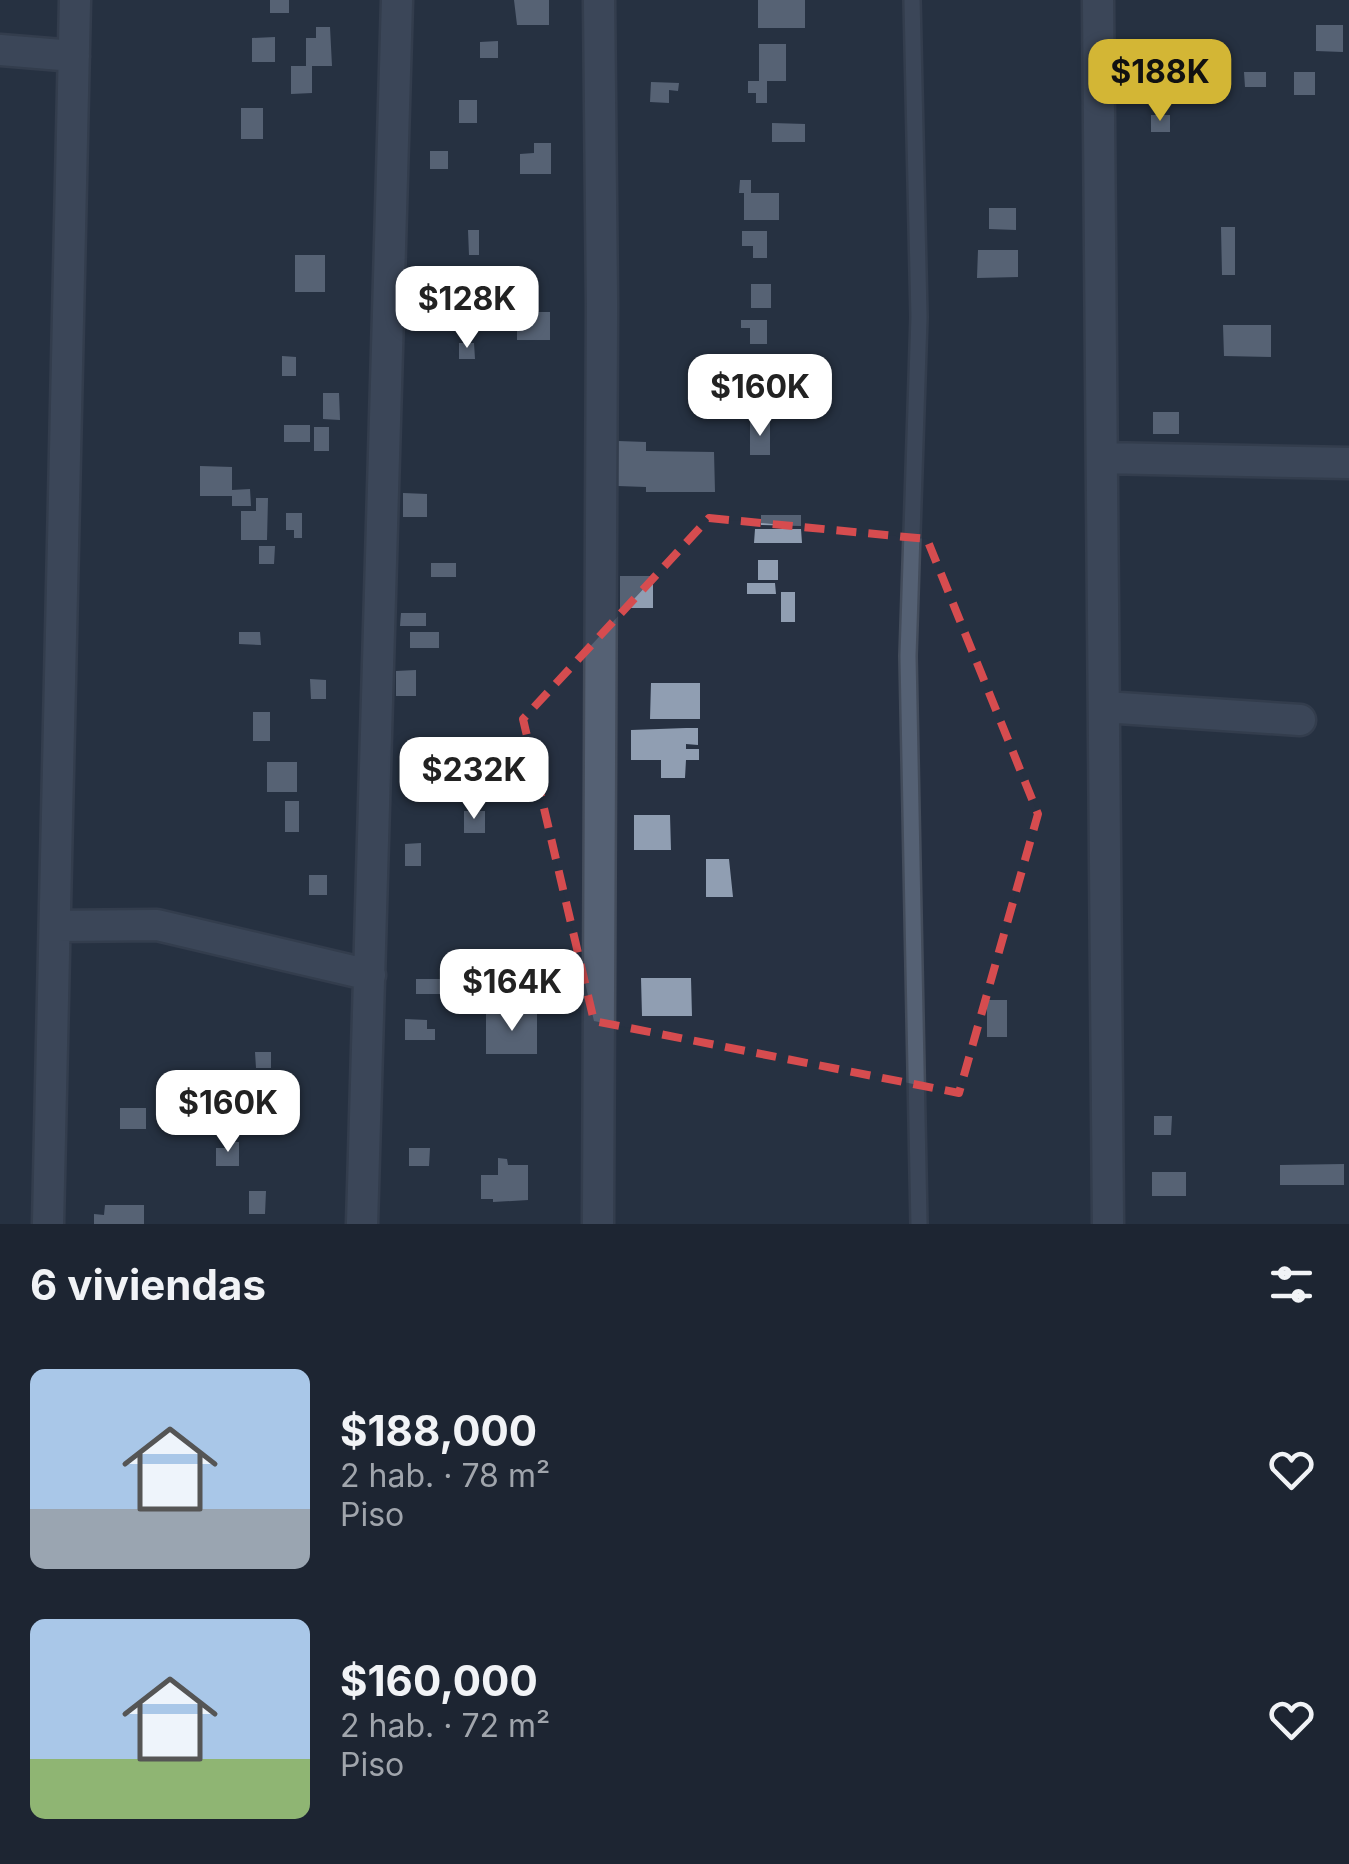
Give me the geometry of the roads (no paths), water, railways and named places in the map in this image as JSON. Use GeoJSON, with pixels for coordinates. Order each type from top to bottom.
{"type":"FeatureCollection","features":[{"type":"Feature","properties":{"kind":"street"},"geometry":{"type":"LineString","coordinates":[[48,1224],[76,0]]}},
{"type":"Feature","properties":{"kind":"street"},"geometry":{"type":"LineString","coordinates":[[362,1224],[396,0]]}},
{"type":"Feature","properties":{"kind":"street"},"geometry":{"type":"LineString","coordinates":[[598,1224],[602,345],[599,0]]}},
{"type":"Feature","properties":{"kind":"street"},"geometry":{"type":"LineString","coordinates":[[1098,0],[1108,1224]]}},
{"type":"Feature","properties":{"kind":"street"},"geometry":{"type":"LineString","coordinates":[[0,50],[74,56]]}},
{"type":"Feature","properties":{"kind":"street"},"geometry":{"type":"LineString","coordinates":[[1102,458],[1349,463]]}},
{"type":"Feature","properties":{"kind":"street"},"geometry":{"type":"LineString","coordinates":[[1104,707],[1300,720]]}},
{"type":"Feature","properties":{"kind":"street"},"geometry":{"type":"LineString","coordinates":[[55,926],[157,926],[370,975]]}},
{"type":"Feature","properties":{"kind":"lane"},"geometry":{"type":"LineString","coordinates":[[912,0],[920,317],[908,656],[919,1224]]}}]}
